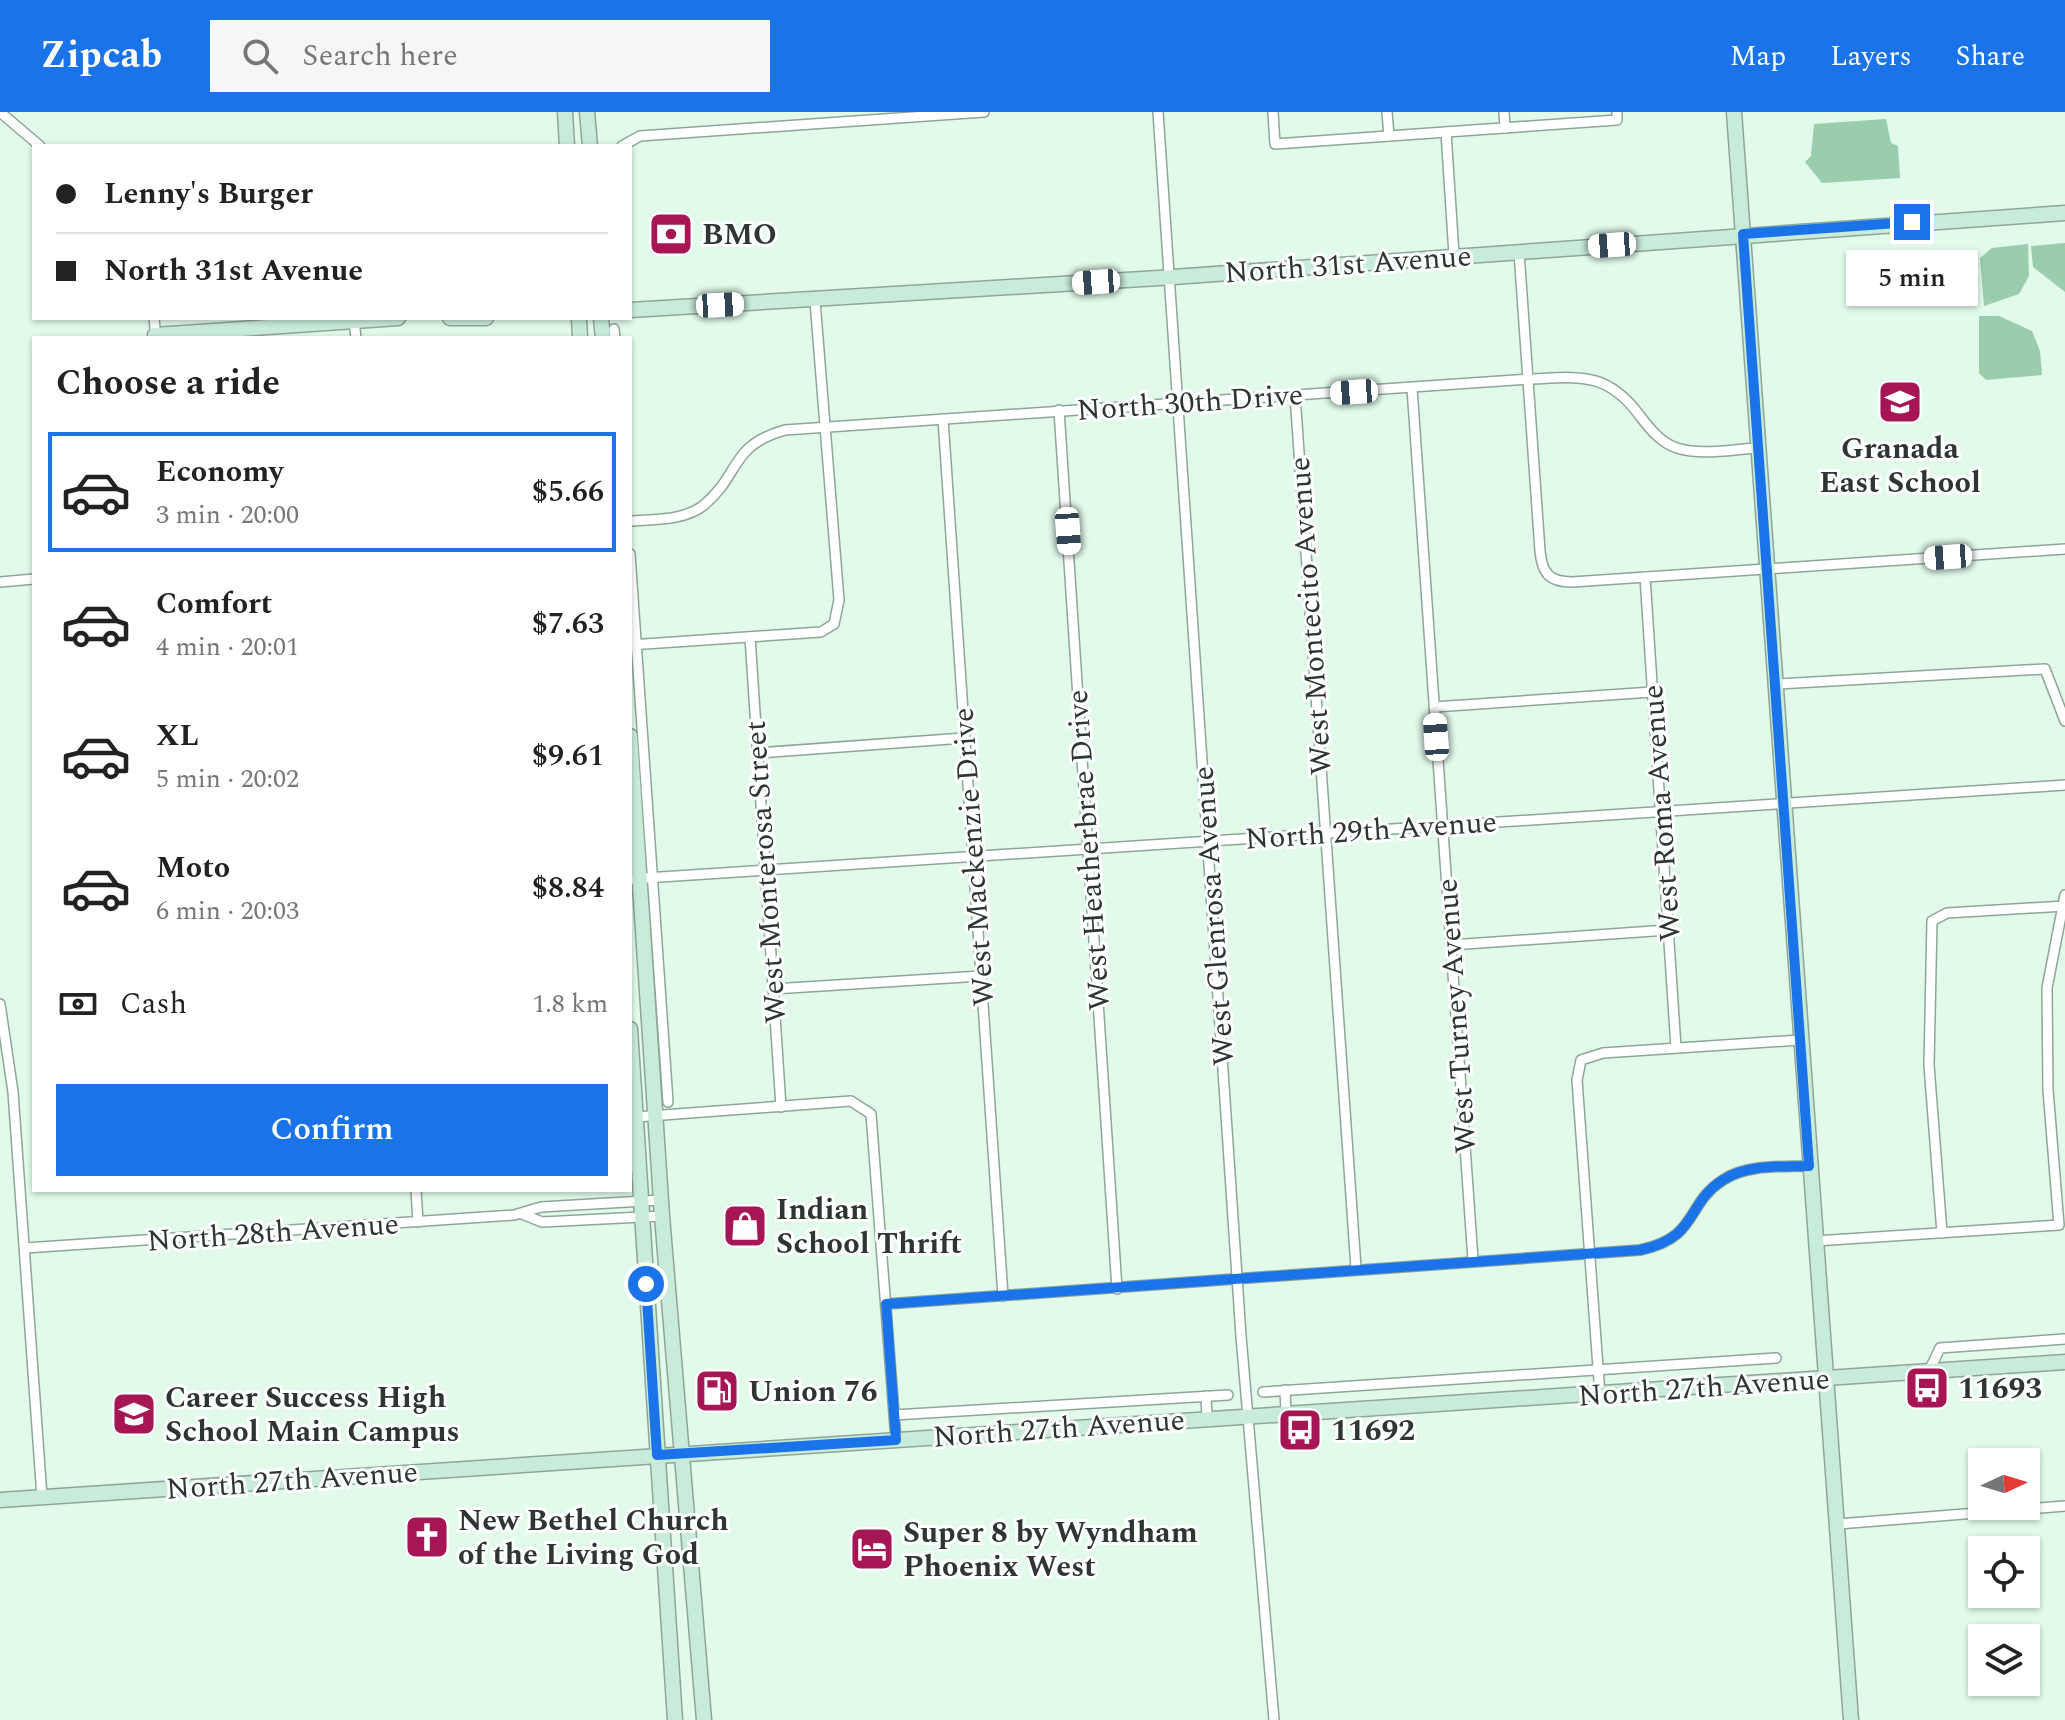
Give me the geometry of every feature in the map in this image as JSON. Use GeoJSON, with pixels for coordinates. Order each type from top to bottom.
{"type":"FeatureCollection","features":[{"type":"Feature","properties":{"kind":"main road"},"geometry":{"type":"LineString","coordinates":[[565,112],[567,144]]}},
{"type":"Feature","properties":{"kind":"main road"},"geometry":{"type":"LineString","coordinates":[[587,112],[590,144]]}},
{"type":"Feature","properties":{"kind":"main road"},"geometry":{"type":"LineString","coordinates":[[1734,112],[1851,1720]]}},
{"type":"Feature","properties":{"kind":"main road","name":"North 31st Avenue"},"geometry":{"type":"LineString","coordinates":[[632,310],[815,301],[2065,213]]}},
{"type":"Feature","properties":{"kind":"main road"},"geometry":{"type":"LineString","coordinates":[[168,336],[369,320]]}},
{"type":"Feature","properties":{"kind":"main road"},"geometry":{"type":"LineString","coordinates":[[632,762],[662,1216],[704,1720]]}},
{"type":"Feature","properties":{"kind":"main road"},"geometry":{"type":"LineString","coordinates":[[632,1058],[675,1720]]}},
{"type":"Feature","properties":{"kind":"main road","name":"North 27th Avenue"},"geometry":{"type":"LineString","coordinates":[[0,1500],[2065,1362]]}},
{"type":"Feature","properties":{"kind":"street"},"geometry":{"type":"LineString","coordinates":[[0,112],[38,144]]}},
{"type":"Feature","properties":{"kind":"street"},"geometry":{"type":"LineString","coordinates":[[626,144],[640,136],[984,112]]}},
{"type":"Feature","properties":{"kind":"street","name":"West Glenrosa Avenue"},"geometry":{"type":"LineString","coordinates":[[1158,112],[1238,1279],[1274,1720]]}},
{"type":"Feature","properties":{"kind":"street"},"geometry":{"type":"LineString","coordinates":[[1273,112],[1275,144],[1505,128],[1617,116]]}},
{"type":"Feature","properties":{"kind":"street"},"geometry":{"type":"LineString","coordinates":[[1387,112],[1389,136]]}},
{"type":"Feature","properties":{"kind":"street"},"geometry":{"type":"LineString","coordinates":[[1504,112],[1505,128]]}},
{"type":"Feature","properties":{"kind":"street"},"geometry":{"type":"LineString","coordinates":[[1446,132],[1454,255]]}},
{"type":"Feature","properties":{"kind":"street"},"geometry":{"type":"LineString","coordinates":[[1519,252],[1540,551],[1545,574],[1564,582],[2065,549]]}},
{"type":"Feature","properties":{"kind":"street"},"geometry":{"type":"LineString","coordinates":[[633,644],[821,632],[834,624],[839,610],[815,301]]}},
{"type":"Feature","properties":{"kind":"street"},"geometry":{"type":"LineString","coordinates":[[354,321],[356,336]]}},
{"type":"Feature","properties":{"kind":"street","name":"North 30th Drive"},"geometry":{"type":"LineString","coordinates":[[632,521],[670,518],[703,506],[745,450],[760,437],[785,430],[1529,379],[1573,377],[1606,383],[1625,397],[1659,438],[1678,449],[1758,448]]}},
{"type":"Feature","properties":{"kind":"street","name":"West Turney Avenue"},"geometry":{"type":"LineString","coordinates":[[1412,388],[1473,1260]]}},
{"type":"Feature","properties":{"kind":"street","name":"West Montecito Avenue"},"geometry":{"type":"LineString","coordinates":[[1295,395],[1356,1268]]}},
{"type":"Feature","properties":{"kind":"street","name":"West Heatherbrae Drive"},"geometry":{"type":"LineString","coordinates":[[1059,410],[1117,1289]]}},
{"type":"Feature","properties":{"kind":"street","name":"West Mackenzie Drive"},"geometry":{"type":"LineString","coordinates":[[943,419],[1003,1296]]}},
{"type":"Feature","properties":{"kind":"street","name":"West Roma Avenue"},"geometry":{"type":"LineString","coordinates":[[1645,577],[1676,1048]]}},
{"type":"Feature","properties":{"kind":"street"},"geometry":{"type":"LineString","coordinates":[[0,582],[32,579]]}},
{"type":"Feature","properties":{"kind":"street"},"geometry":{"type":"LineString","coordinates":[[632,614],[641,878],[668,1102]]}},
{"type":"Feature","properties":{"kind":"street","name":"West Monterosa Street"},"geometry":{"type":"LineString","coordinates":[[750,637],[781,1107]]}},
{"type":"Feature","properties":{"kind":"street"},"geometry":{"type":"LineString","coordinates":[[1776,684],[2045,669],[2065,721]]}},
{"type":"Feature","properties":{"kind":"street"},"geometry":{"type":"LineString","coordinates":[[1434,707],[1652,692]]}},
{"type":"Feature","properties":{"kind":"street"},"geometry":{"type":"LineString","coordinates":[[757,753],[964,738]]}},
{"type":"Feature","properties":{"kind":"street","name":"North 29th Avenue"},"geometry":{"type":"LineString","coordinates":[[641,878],[2065,785]]}},
{"type":"Feature","properties":{"kind":"street"},"geometry":{"type":"LineString","coordinates":[[1815,1241],[2059,1225],[2048,1090],[2047,988],[2065,895]]}},
{"type":"Feature","properties":{"kind":"street"},"geometry":{"type":"LineString","coordinates":[[1942,1233],[1929,1065],[1932,921],[1947,913],[2064,906]]}},
{"type":"Feature","properties":{"kind":"street"},"geometry":{"type":"LineString","coordinates":[[1451,945],[1668,930]]}},
{"type":"Feature","properties":{"kind":"street"},"geometry":{"type":"LineString","coordinates":[[773,989],[981,976]]}},
{"type":"Feature","properties":{"kind":"street"},"geometry":{"type":"LineString","coordinates":[[0,1004],[13,1086],[42,1497]]}},
{"type":"Feature","properties":{"kind":"street"},"geometry":{"type":"LineString","coordinates":[[1600,1395],[1577,1080],[1581,1060],[1595,1054],[1800,1040]]}},
{"type":"Feature","properties":{"kind":"street"},"geometry":{"type":"LineString","coordinates":[[636,1117],[851,1101],[864,1107],[873,1121],[896,1440]]}},
{"type":"Feature","properties":{"kind":"street"},"geometry":{"type":"LineString","coordinates":[[886,1304],[1640,1250],[1665,1243],[1687,1227],[1715,1186],[1736,1174],[1809,1166]]}},
{"type":"Feature","properties":{"kind":"street"},"geometry":{"type":"LineString","coordinates":[[416,1192],[418,1222]]}},
{"type":"Feature","properties":{"kind":"street","name":"North 28th Avenue"},"geometry":{"type":"LineString","coordinates":[[25,1248],[418,1222],[522,1214],[541,1207],[661,1200]]}},
{"type":"Feature","properties":{"kind":"street","name":"North 28th Avenue"},"geometry":{"type":"LineString","coordinates":[[522,1214],[542,1222],[662,1216]]}},
{"type":"Feature","properties":{"kind":"street"},"geometry":{"type":"LineString","coordinates":[[1929,1371],[1940,1348],[2065,1339]]}},
{"type":"Feature","properties":{"kind":"street","name":"North 27th Avenue"},"geometry":{"type":"LineString","coordinates":[[1263,1392],[1776,1358]]}},
{"type":"Feature","properties":{"kind":"street"},"geometry":{"type":"LineString","coordinates":[[1285,1390],[1286,1412]]}},
{"type":"Feature","properties":{"kind":"street","name":"North 27th Avenue"},"geometry":{"type":"LineString","coordinates":[[894,1415],[1228,1395]]}},
{"type":"Feature","properties":{"kind":"street","name":"North 27th Avenue"},"geometry":{"type":"LineString","coordinates":[[1206,1396],[1207,1418]]}},
{"type":"Feature","properties":{"kind":"street"},"geometry":{"type":"LineString","coordinates":[[1838,1524],[2065,1506]]}},
{"type":"Feature","properties":{"kind":"green space"},"geometry":{"type":"Polygon","coordinates":[[[1886,119],[1891,143],[1898,146],[1900,178],[1822,183],[1805,162],[1811,156],[1814,124],[1886,119]]]}},
{"type":"Feature","properties":{"kind":"green space"},"geometry":{"type":"Polygon","coordinates":[[[2065,243],[2065,292],[2033,267],[2031,246],[2065,243]]]}},
{"type":"Feature","properties":{"kind":"green space"},"geometry":{"type":"Polygon","coordinates":[[[2028,244],[2029,276],[2019,294],[1984,306],[1980,258],[1992,248],[2028,244]]]}},
{"type":"Feature","properties":{"kind":"green space"},"geometry":{"type":"Polygon","coordinates":[[[1979,316],[1999,316],[2032,331],[2040,351],[2042,375],[1986,380],[1979,373],[1979,316]]]}},
{"type":"Feature","properties":{"kind":"place","name":"BMO"},"geometry":{"type":"Point","coordinates":[671,234]}},
{"type":"Feature","properties":{"kind":"place","name":"Granada East School"},"geometry":{"type":"Point","coordinates":[1900,402]}},
{"type":"Feature","properties":{"kind":"place","name":"Indian School Thrift"},"geometry":{"type":"Point","coordinates":[745,1226]}},
{"type":"Feature","properties":{"kind":"place","name":"11693"},"geometry":{"type":"Point","coordinates":[1927,1388]}},
{"type":"Feature","properties":{"kind":"place","name":"Union 76"},"geometry":{"type":"Point","coordinates":[717,1391]}},
{"type":"Feature","properties":{"kind":"place","name":"Career Success High School Main Campus"},"geometry":{"type":"Point","coordinates":[134,1414]}},
{"type":"Feature","properties":{"kind":"place","name":"11692"},"geometry":{"type":"Point","coordinates":[1300,1430]}},
{"type":"Feature","properties":{"kind":"place","name":"New Bethel Church of the Living God"},"geometry":{"type":"Point","coordinates":[427,1537]}},
{"type":"Feature","properties":{"kind":"place","name":"Super 8 by Wyndham Phoenix West"},"geometry":{"type":"Point","coordinates":[872,1549]}},
{"type":"Feature","properties":{"kind":"route"},"geometry":{"type":"LineString","coordinates":[[646,1284],[657,1455],[896,1440],[886,1304],[1640,1250],[1677,1236],[1687,1227],[1704,1199],[1724,1179],[1749,1170],[1809,1166],[1743,234],[1912,222]]}}]}
